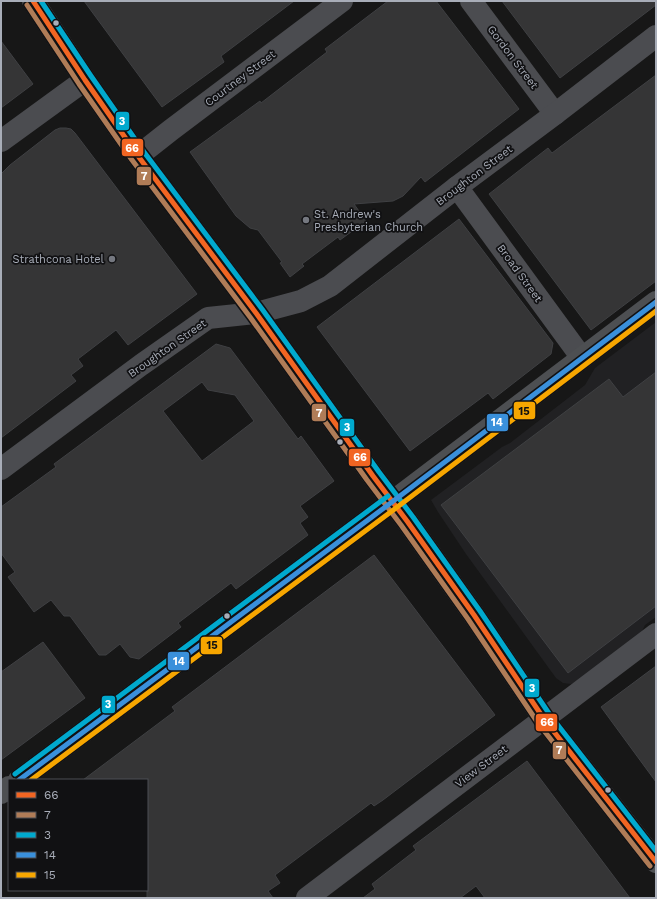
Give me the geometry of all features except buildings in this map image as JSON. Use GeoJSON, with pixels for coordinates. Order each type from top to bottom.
{"type":"FeatureCollection","features":[{"type":"Feature","properties":{"kind":"main road"},"geometry":{"type":"LineString","coordinates":[[32,1],[138,156],[256,313],[407,521],[474,615],[544,718],[656,862]]}},
{"type":"Feature","properties":{"kind":"main road"},"geometry":{"type":"LineString","coordinates":[[20,779],[392,502],[656,302]]}},
{"type":"Feature","properties":{"kind":"street","name":"Courtney Street"},"geometry":{"type":"LineString","coordinates":[[138,156],[342,1]]}},
{"type":"Feature","properties":{"kind":"street","name":"Gordon Street"},"geometry":{"type":"LineString","coordinates":[[471,1],[555,114]]}},
{"type":"Feature","properties":{"kind":"street","name":"Broughton Street"},"geometry":{"type":"LineString","coordinates":[[1,469],[141,365],[208,318],[256,313],[301,302],[330,286],[457,187],[656,36]]}},
{"type":"Feature","properties":{"kind":"street"},"geometry":{"type":"LineString","coordinates":[[1,141],[85,80]]}},
{"type":"Feature","properties":{"kind":"street","name":"Broad Street"},"geometry":{"type":"LineString","coordinates":[[457,187],[582,358]]}},
{"type":"Feature","properties":{"kind":"street","name":"View Street"},"geometry":{"type":"LineString","coordinates":[[307,898],[656,634]]}},
{"type":"Feature","properties":{"kind":"shaded area"},"geometry":{"type":"Polygon","coordinates":[[[656,322],[656,617],[645,625],[640,635],[579,681],[571,684],[563,683],[556,678],[466,554],[431,500],[502,447],[510,443],[585,385],[595,368],[656,322]]]}},
{"type":"Feature","properties":{"kind":"transit line","name":"66"},"geometry":{"type":"LineString","coordinates":[[33,1],[85,80],[138,156],[256,313],[407,521],[474,615],[544,719],[656,862]]}},
{"type":"Feature","properties":{"kind":"transit line","name":"3"},"geometry":{"type":"LineString","coordinates":[[41,1],[144,152],[262,309],[413,517],[480,611],[550,715],[656,851]]}},
{"type":"Feature","properties":{"kind":"transit line","name":"7"},"geometry":{"type":"LineString","coordinates":[[27,5],[79,84],[132,160],[250,317],[401,525],[468,619],[538,723],[650,866]]}},
{"type":"Feature","properties":{"kind":"transit line","name":"14"},"geometry":{"type":"LineString","coordinates":[[20,779],[392,502],[656,302]]}},
{"type":"Feature","properties":{"kind":"transit line","name":"15"},"geometry":{"type":"LineString","coordinates":[[32,779],[396,508],[656,311]]}},
{"type":"Feature","properties":{"kind":"transit line","name":"3"},"geometry":{"type":"LineString","coordinates":[[15,774],[388,496]]}},
{"type":"Feature","properties":{"kind":"place","name":"St. Andrew's Presbyterian Church"},"geometry":{"type":"Point","coordinates":[306,220]}},
{"type":"Feature","properties":{"kind":"place","name":"Strathcona Hotel"},"geometry":{"type":"Point","coordinates":[112,259]}}]}
